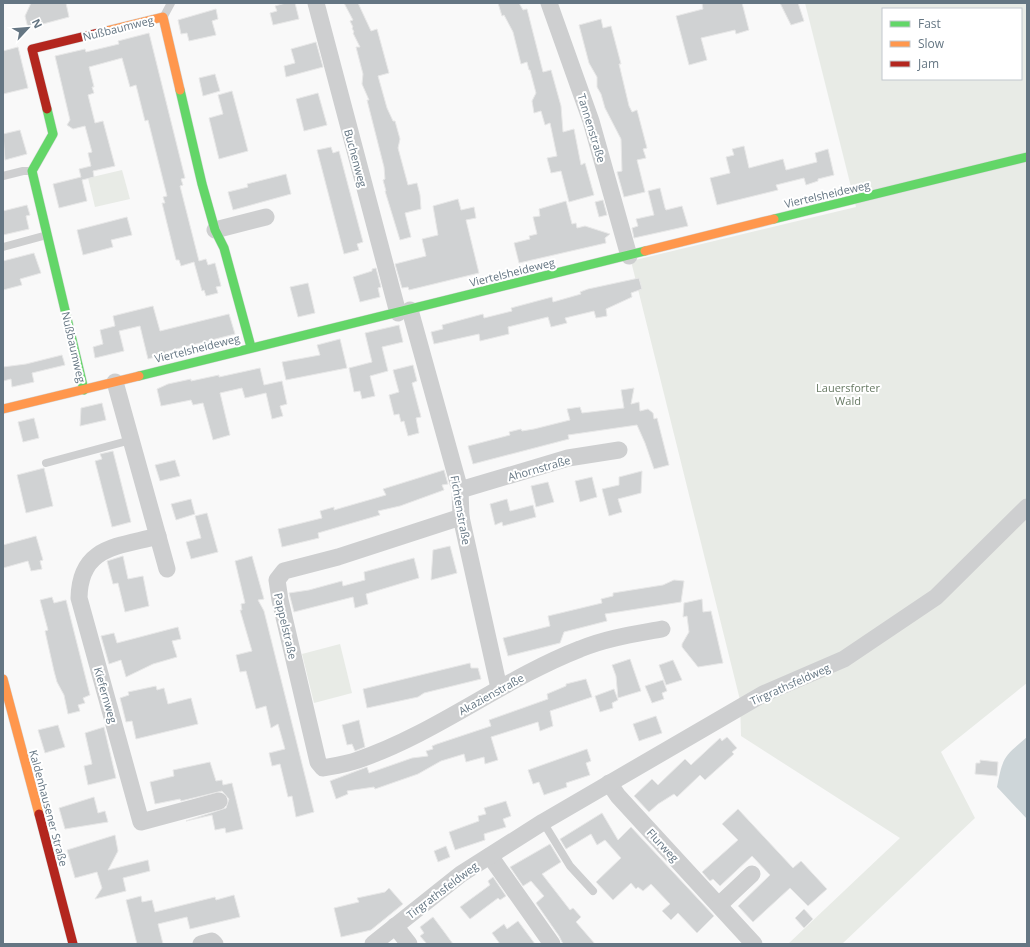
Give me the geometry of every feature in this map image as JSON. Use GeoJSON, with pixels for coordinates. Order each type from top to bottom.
{"type":"FeatureCollection","features":[{"type":"Feature","properties":{"kind":"street","name":"Buchenweg"},"geometry":{"type":"LineString","coordinates":[[316,3],[404,312]]}},
{"type":"Feature","properties":{"kind":"street","name":"Tannenstraße"},"geometry":{"type":"LineString","coordinates":[[549,3],[591,121],[629,256]]}},
{"type":"Feature","properties":{"kind":"street","name":"Nußbaumweg"},"geometry":{"type":"LineString","coordinates":[[84,390],[32,171],[53,134],[32,49],[163,16],[185,114],[215,230],[224,248],[251,347]]}},
{"type":"Feature","properties":{"kind":"street","name":"Viertelsheideweg"},"geometry":{"type":"LineString","coordinates":[[3,409],[84,390],[251,347],[404,312],[1027,157]]}},
{"type":"Feature","properties":{"kind":"street"},"geometry":{"type":"LineString","coordinates":[[215,230],[266,217]]}},
{"type":"Feature","properties":{"kind":"street","name":"Fichtenstraße"},"geometry":{"type":"LineString","coordinates":[[404,312],[460,490],[461,517],[499,688]]}},
{"type":"Feature","properties":{"kind":"street"},"geometry":{"type":"LineString","coordinates":[[115,382],[167,569]]}},
{"type":"Feature","properties":{"kind":"street","name":"Ahornstraße"},"geometry":{"type":"LineString","coordinates":[[460,490],[568,458],[619,450]]}},
{"type":"Feature","properties":{"kind":"street","name":"Tirgrathsfeldweg"},"geometry":{"type":"LineString","coordinates":[[373,944],[461,874],[543,822],[763,694],[844,659],[936,597],[1027,507]]}},
{"type":"Feature","properties":{"kind":"street","name":"Pappelstraße"},"geometry":{"type":"LineString","coordinates":[[323,768],[318,762],[316,755],[280,600],[277,580],[284,572],[338,557],[461,517]]}},
{"type":"Feature","properties":{"kind":"street","name":"Kiefernweg"},"geometry":{"type":"LineString","coordinates":[[158,536],[101,552],[86,567],[79,581],[79,598],[141,822],[220,801]]}},
{"type":"Feature","properties":{"kind":"street","name":"Akazienstraße"},"geometry":{"type":"LineString","coordinates":[[323,768],[358,760],[414,736],[464,710],[499,688],[580,648],[626,635],[662,629]]}},
{"type":"Feature","properties":{"kind":"street","name":"Kaldenhausener Straße"},"geometry":{"type":"LineString","coordinates":[[3,679],[73,944]]}},
{"type":"Feature","properties":{"kind":"street","name":"Flurweg"},"geometry":{"type":"LineString","coordinates":[[609,783],[618,796],[754,944]]}},
{"type":"Feature","properties":{"kind":"street","name":"Tirgrathsfeldweg"},"geometry":{"type":"LineString","coordinates":[[490,856],[552,944]]}},
{"type":"Feature","properties":{"kind":"street"},"geometry":{"type":"LineString","coordinates":[[719,905],[752,874]]}},
{"type":"Feature","properties":{"kind":"street","name":"Tirgrathsfeldweg"},"geometry":{"type":"LineString","coordinates":[[395,926],[409,944]]}},
{"type":"Feature","properties":{"kind":"street"},"geometry":{"type":"LineString","coordinates":[[201,944],[212,941],[214,944]]}},
{"type":"Feature","properties":{"kind":"lane"},"geometry":{"type":"LineString","coordinates":[[163,16],[171,3]]}},
{"type":"Feature","properties":{"kind":"lane"},"geometry":{"type":"LineString","coordinates":[[3,176],[24,171],[32,171]]}},
{"type":"Feature","properties":{"kind":"lane"},"geometry":{"type":"LineString","coordinates":[[3,247],[47,235]]}},
{"type":"Feature","properties":{"kind":"lane"},"geometry":{"type":"LineString","coordinates":[[46,463],[131,440]]}},
{"type":"Feature","properties":{"kind":"lane"},"geometry":{"type":"LineString","coordinates":[[543,822],[570,866],[593,891]]}},
{"type":"Feature","properties":{"kind":"green space","name":"Lauersforter Wald"},"geometry":{"type":"Polygon","coordinates":[[[805,3],[1027,3],[1027,683],[941,752],[975,818],[842,944],[788,944],[900,838],[741,736],[740,700],[631,261],[856,207],[805,3]]]}},
{"type":"Feature","properties":{"kind":"green space"},"geometry":{"type":"Polygon","coordinates":[[[122,170],[130,199],[95,207],[88,178],[122,170]]]}},
{"type":"Feature","properties":{"kind":"green space"},"geometry":{"type":"Polygon","coordinates":[[[340,644],[352,693],[314,703],[302,654],[340,644]]]}},
{"type":"Feature","properties":{"kind":"shaded area"},"geometry":{"type":"Polygon","coordinates":[[[1027,737],[1027,819],[997,787],[1003,763],[1009,753],[1027,737]]]}},
{"type":"Feature","properties":{"kind":"building"},"geometry":{"type":"Polygon","coordinates":[[[31,3],[66,3],[69,17],[28,28],[25,16],[31,3]]]}},
{"type":"Feature","properties":{"kind":"building"},"geometry":{"type":"Polygon","coordinates":[[[286,3],[295,3],[299,19],[273,25],[270,13],[277,11],[275,6],[286,3]]]}},
{"type":"Feature","properties":{"kind":"building"},"geometry":{"type":"Polygon","coordinates":[[[344,3],[358,3],[371,31],[377,29],[389,73],[378,76],[387,108],[393,121],[395,121],[400,139],[398,148],[408,185],[417,183],[420,195],[421,209],[405,213],[411,237],[400,240],[385,191],[383,180],[385,179],[384,167],[367,100],[369,100],[362,84],[363,74],[356,47],[360,47],[353,33],[353,27],[350,21],[353,20],[344,3]]]}},
{"type":"Feature","properties":{"kind":"building"},"geometry":{"type":"Polygon","coordinates":[[[498,3],[519,3],[523,10],[527,9],[543,72],[551,70],[561,106],[563,132],[574,129],[581,165],[585,163],[594,195],[569,202],[561,171],[551,173],[547,158],[557,156],[550,123],[545,125],[541,111],[534,113],[532,101],[536,93],[530,70],[527,62],[521,64],[513,32],[504,15],[502,16],[498,3]]]}},
{"type":"Feature","properties":{"kind":"building"},"geometry":{"type":"Polygon","coordinates":[[[702,3],[742,3],[749,30],[736,34],[735,30],[701,38],[707,60],[689,65],[676,16],[703,9],[702,3]]]}},
{"type":"Feature","properties":{"kind":"building"},"geometry":{"type":"Polygon","coordinates":[[[780,3],[798,3],[804,21],[791,25],[780,3]]]}},
{"type":"Feature","properties":{"kind":"building"},"geometry":{"type":"Polygon","coordinates":[[[216,9],[218,19],[212,21],[216,35],[189,41],[187,33],[181,34],[178,20],[216,9]]]}},
{"type":"Feature","properties":{"kind":"building"},"geometry":{"type":"Polygon","coordinates":[[[601,19],[603,28],[611,26],[621,64],[619,64],[629,106],[632,112],[637,110],[647,148],[643,149],[646,158],[637,160],[645,192],[624,197],[617,172],[622,171],[621,139],[605,108],[601,94],[597,87],[597,77],[589,63],[579,25],[601,19]]]}},
{"type":"Feature","properties":{"kind":"building"},"geometry":{"type":"Polygon","coordinates":[[[149,33],[185,178],[181,179],[183,185],[180,186],[199,261],[206,259],[208,265],[215,263],[221,286],[216,287],[218,293],[206,296],[204,290],[202,291],[194,262],[181,266],[179,260],[176,260],[162,203],[165,203],[163,197],[167,196],[148,120],[145,121],[136,85],[130,87],[122,58],[89,67],[94,93],[88,95],[95,123],[103,121],[115,166],[93,171],[94,177],[82,180],[87,201],[59,208],[53,184],[81,177],[79,169],[91,166],[88,153],[92,152],[85,126],[73,129],[67,125],[70,120],[55,56],[85,49],[86,52],[119,44],[118,41],[149,33]]]}},
{"type":"Feature","properties":{"kind":"building"},"geometry":{"type":"Polygon","coordinates":[[[316,42],[323,67],[286,77],[284,66],[295,63],[291,49],[316,42]]]}},
{"type":"Feature","properties":{"kind":"building"},"geometry":{"type":"Polygon","coordinates":[[[18,47],[28,88],[3,94],[3,51],[18,47]]]}},
{"type":"Feature","properties":{"kind":"building"},"geometry":{"type":"Polygon","coordinates":[[[215,74],[220,91],[203,96],[199,78],[215,74]]]}},
{"type":"Feature","properties":{"kind":"building"},"geometry":{"type":"Polygon","coordinates":[[[232,91],[248,151],[219,159],[209,118],[223,114],[218,95],[232,91]]]}},
{"type":"Feature","properties":{"kind":"building"},"geometry":{"type":"Polygon","coordinates":[[[318,93],[327,125],[304,131],[296,99],[318,93]]]}},
{"type":"Feature","properties":{"kind":"building"},"geometry":{"type":"Polygon","coordinates":[[[20,130],[27,154],[5,160],[3,134],[20,130]]]}},
{"type":"Feature","properties":{"kind":"building"},"geometry":{"type":"Polygon","coordinates":[[[744,146],[749,168],[783,159],[786,170],[817,162],[815,153],[828,149],[834,175],[818,179],[818,181],[806,185],[804,178],[776,185],[778,190],[717,205],[710,178],[730,173],[726,157],[734,155],[732,149],[744,146]]]}},
{"type":"Feature","properties":{"kind":"building"},"geometry":{"type":"Polygon","coordinates":[[[331,147],[333,153],[339,151],[363,242],[357,244],[359,250],[344,254],[317,150],[331,147]]]}},
{"type":"Feature","properties":{"kind":"building"},"geometry":{"type":"Polygon","coordinates":[[[286,174],[291,194],[233,210],[228,192],[248,187],[247,184],[286,174]]]}},
{"type":"Feature","properties":{"kind":"building"},"geometry":{"type":"Polygon","coordinates":[[[660,188],[666,210],[682,206],[688,226],[634,238],[632,228],[638,226],[636,219],[654,215],[648,191],[660,188]]]}},
{"type":"Feature","properties":{"kind":"building"},"geometry":{"type":"Polygon","coordinates":[[[458,199],[461,210],[474,207],[476,218],[466,220],[479,273],[409,290],[408,287],[402,288],[395,264],[426,256],[422,239],[438,235],[433,206],[458,199]]]}},
{"type":"Feature","properties":{"kind":"building"},"geometry":{"type":"Polygon","coordinates":[[[603,200],[607,215],[599,217],[595,202],[603,200]]]}},
{"type":"Feature","properties":{"kind":"building"},"geometry":{"type":"Polygon","coordinates":[[[566,201],[572,224],[576,223],[577,228],[585,226],[610,234],[605,238],[606,243],[519,263],[514,243],[530,239],[529,236],[537,234],[533,217],[540,216],[539,209],[566,201]]]}},
{"type":"Feature","properties":{"kind":"building"},"geometry":{"type":"Polygon","coordinates":[[[27,205],[30,215],[26,216],[29,229],[3,235],[3,211],[27,205]]]}},
{"type":"Feature","properties":{"kind":"building"},"geometry":{"type":"Polygon","coordinates":[[[127,217],[132,235],[111,240],[113,247],[83,255],[77,230],[127,217]]]}},
{"type":"Feature","properties":{"kind":"building"},"geometry":{"type":"Polygon","coordinates":[[[34,253],[41,273],[20,279],[22,285],[3,290],[3,261],[34,253]]]}},
{"type":"Feature","properties":{"kind":"building"},"geometry":{"type":"Polygon","coordinates":[[[376,268],[381,287],[378,288],[380,297],[360,302],[353,277],[372,271],[372,269],[376,268]]]}},
{"type":"Feature","properties":{"kind":"building"},"geometry":{"type":"Polygon","coordinates":[[[639,278],[642,289],[631,293],[632,297],[606,309],[607,316],[596,318],[594,311],[565,318],[567,323],[551,327],[548,317],[508,327],[509,334],[480,341],[479,334],[434,344],[431,332],[443,329],[442,325],[483,314],[484,318],[512,311],[511,308],[552,297],[553,302],[581,294],[580,292],[588,289],[639,278]]]}},
{"type":"Feature","properties":{"kind":"building"},"geometry":{"type":"Polygon","coordinates":[[[308,283],[315,313],[298,317],[290,287],[308,283]]]}},
{"type":"Feature","properties":{"kind":"building"},"geometry":{"type":"Polygon","coordinates":[[[153,306],[160,331],[229,314],[235,334],[165,352],[166,354],[148,359],[140,326],[119,331],[124,351],[95,358],[93,347],[103,344],[100,330],[115,326],[113,316],[153,306]]]}},
{"type":"Feature","properties":{"kind":"building"},"geometry":{"type":"Polygon","coordinates":[[[399,325],[403,342],[382,347],[388,371],[370,376],[375,396],[362,399],[360,391],[354,392],[349,368],[372,362],[365,333],[399,325]]]}},
{"type":"Feature","properties":{"kind":"building"},"geometry":{"type":"Polygon","coordinates":[[[340,339],[347,368],[286,380],[282,362],[320,355],[317,345],[340,339]]]}},
{"type":"Feature","properties":{"kind":"building"},"geometry":{"type":"Polygon","coordinates":[[[62,355],[65,365],[32,373],[34,382],[12,387],[11,379],[3,381],[3,367],[26,364],[62,355]]]}},
{"type":"Feature","properties":{"kind":"building"},"geometry":{"type":"Polygon","coordinates":[[[413,365],[417,381],[412,383],[421,417],[416,418],[419,433],[408,436],[404,421],[401,422],[399,414],[394,415],[389,395],[399,392],[393,370],[413,365]]]}},
{"type":"Feature","properties":{"kind":"building"},"geometry":{"type":"Polygon","coordinates":[[[260,368],[264,385],[282,381],[287,404],[280,406],[283,416],[272,419],[266,393],[245,398],[242,388],[220,393],[230,435],[213,440],[203,403],[193,405],[191,400],[161,406],[157,389],[168,384],[219,375],[219,377],[260,368]]]}},
{"type":"Feature","properties":{"kind":"building"},"geometry":{"type":"Polygon","coordinates":[[[634,388],[631,404],[639,402],[640,411],[648,409],[653,413],[654,419],[657,418],[669,465],[654,469],[637,425],[568,435],[569,439],[473,464],[468,446],[510,435],[509,432],[521,429],[522,431],[534,429],[570,420],[567,409],[580,407],[582,413],[624,408],[621,390],[634,388]]]}},
{"type":"Feature","properties":{"kind":"building"},"geometry":{"type":"Polygon","coordinates":[[[102,403],[106,420],[80,426],[81,408],[102,403]]]}},
{"type":"Feature","properties":{"kind":"building"},"geometry":{"type":"Polygon","coordinates":[[[34,418],[39,438],[23,442],[18,422],[34,418]]]}},
{"type":"Feature","properties":{"kind":"building"},"geometry":{"type":"Polygon","coordinates":[[[113,451],[131,522],[112,527],[95,461],[102,459],[100,454],[113,451]]]}},
{"type":"Feature","properties":{"kind":"building"},"geometry":{"type":"Polygon","coordinates":[[[175,460],[180,476],[160,481],[155,465],[175,460]]]}},
{"type":"Feature","properties":{"kind":"building"},"geometry":{"type":"Polygon","coordinates":[[[44,468],[53,506],[26,513],[17,475],[44,468]]]}},
{"type":"Feature","properties":{"kind":"building"},"geometry":{"type":"Polygon","coordinates":[[[444,470],[448,484],[442,485],[444,490],[400,506],[378,511],[380,515],[318,533],[319,538],[282,547],[278,529],[322,518],[320,511],[334,507],[334,510],[386,495],[383,489],[444,470]]]}},
{"type":"Feature","properties":{"kind":"building"},"geometry":{"type":"Polygon","coordinates":[[[642,471],[641,493],[618,499],[622,512],[609,516],[602,489],[619,485],[619,477],[642,471]]]}},
{"type":"Feature","properties":{"kind":"building"},"geometry":{"type":"Polygon","coordinates":[[[592,477],[597,497],[580,502],[575,481],[592,477]]]}},
{"type":"Feature","properties":{"kind":"building"},"geometry":{"type":"Polygon","coordinates":[[[548,482],[554,502],[536,507],[531,486],[548,482]]]}},
{"type":"Feature","properties":{"kind":"building"},"geometry":{"type":"Polygon","coordinates":[[[191,499],[195,514],[176,520],[171,504],[191,499]]]}},
{"type":"Feature","properties":{"kind":"building"},"geometry":{"type":"Polygon","coordinates":[[[507,499],[510,511],[533,505],[536,517],[503,526],[502,522],[495,525],[490,504],[507,499]]]}},
{"type":"Feature","properties":{"kind":"building"},"geometry":{"type":"Polygon","coordinates":[[[207,513],[218,552],[191,559],[186,542],[201,538],[195,516],[207,513]]]}},
{"type":"Feature","properties":{"kind":"building"},"geometry":{"type":"Polygon","coordinates":[[[36,536],[43,560],[40,561],[42,569],[31,571],[28,561],[3,568],[3,545],[36,536]]]}},
{"type":"Feature","properties":{"kind":"building"},"geometry":{"type":"Polygon","coordinates":[[[450,546],[457,573],[431,580],[433,550],[450,546]]]}},
{"type":"Feature","properties":{"kind":"building"},"geometry":{"type":"Polygon","coordinates":[[[123,556],[128,579],[143,576],[149,606],[125,612],[118,583],[113,584],[107,561],[123,556]]]}},
{"type":"Feature","properties":{"kind":"building"},"geometry":{"type":"Polygon","coordinates":[[[252,556],[264,599],[258,600],[264,611],[314,812],[296,817],[292,796],[288,797],[280,764],[272,766],[269,753],[285,749],[278,724],[271,728],[266,706],[256,709],[246,671],[240,672],[236,655],[252,651],[240,610],[242,610],[241,604],[245,603],[235,561],[252,556]]]}},
{"type":"Feature","properties":{"kind":"building"},"geometry":{"type":"Polygon","coordinates":[[[414,558],[419,578],[366,594],[368,604],[355,608],[353,597],[294,612],[289,593],[309,590],[342,581],[343,586],[365,580],[364,572],[414,558]]]}},
{"type":"Feature","properties":{"kind":"building"},"geometry":{"type":"Polygon","coordinates":[[[674,580],[684,581],[681,602],[605,614],[607,621],[564,632],[560,643],[508,656],[503,638],[550,626],[548,616],[602,603],[601,599],[613,596],[613,593],[663,585],[674,580]]]}},
{"type":"Feature","properties":{"kind":"building"},"geometry":{"type":"Polygon","coordinates":[[[52,597],[54,603],[66,600],[90,695],[83,698],[85,703],[78,705],[80,711],[68,714],[64,695],[57,682],[54,671],[45,631],[48,630],[40,600],[52,597]]]}},
{"type":"Feature","properties":{"kind":"building"},"geometry":{"type":"Polygon","coordinates":[[[702,599],[703,612],[711,611],[723,663],[698,667],[682,647],[682,644],[689,632],[687,616],[683,617],[684,603],[702,599]]]}},
{"type":"Feature","properties":{"kind":"building"},"geometry":{"type":"Polygon","coordinates":[[[178,627],[181,639],[172,641],[177,657],[153,664],[126,677],[121,660],[109,664],[101,636],[114,633],[117,643],[178,627]]]}},
{"type":"Feature","properties":{"kind":"building"},"geometry":{"type":"Polygon","coordinates":[[[630,659],[641,691],[618,698],[616,676],[612,665],[630,659]]]}},
{"type":"Feature","properties":{"kind":"building"},"geometry":{"type":"Polygon","coordinates":[[[673,660],[682,680],[666,685],[659,665],[673,660]]]}},
{"type":"Feature","properties":{"kind":"building"},"geometry":{"type":"Polygon","coordinates":[[[470,663],[471,668],[478,668],[481,679],[424,693],[418,697],[367,708],[363,689],[470,663]]]}},
{"type":"Feature","properties":{"kind":"building"},"geometry":{"type":"Polygon","coordinates":[[[586,679],[592,697],[550,711],[553,726],[540,731],[538,722],[491,737],[498,760],[485,764],[484,757],[466,762],[464,754],[441,761],[418,774],[375,789],[374,787],[347,791],[348,794],[336,799],[330,781],[367,767],[369,773],[412,758],[428,756],[426,751],[433,749],[432,746],[491,726],[489,720],[548,699],[547,694],[566,686],[566,684],[586,679]]]}},
{"type":"Feature","properties":{"kind":"building"},"geometry":{"type":"Polygon","coordinates":[[[663,680],[667,691],[662,693],[664,699],[652,703],[645,686],[663,680]]]}},
{"type":"Feature","properties":{"kind":"building"},"geometry":{"type":"Polygon","coordinates":[[[156,686],[157,690],[164,688],[168,704],[191,698],[198,724],[136,739],[132,721],[126,722],[120,698],[129,695],[128,692],[156,686]]]}},
{"type":"Feature","properties":{"kind":"building"},"geometry":{"type":"Polygon","coordinates":[[[614,689],[618,700],[612,703],[613,708],[600,712],[595,696],[614,689]]]}},
{"type":"Feature","properties":{"kind":"building"},"geometry":{"type":"Polygon","coordinates":[[[656,716],[662,733],[639,741],[633,724],[656,716]]]}},
{"type":"Feature","properties":{"kind":"building"},"geometry":{"type":"Polygon","coordinates":[[[359,720],[365,747],[355,751],[352,744],[347,745],[342,725],[359,720]]]}},
{"type":"Feature","properties":{"kind":"building"},"geometry":{"type":"Polygon","coordinates":[[[58,725],[65,747],[45,753],[38,730],[58,725]]]}},
{"type":"Feature","properties":{"kind":"building"},"geometry":{"type":"Polygon","coordinates":[[[104,727],[116,778],[88,785],[84,766],[92,764],[85,733],[104,727]]]}},
{"type":"Feature","properties":{"kind":"building"},"geometry":{"type":"Polygon","coordinates":[[[727,737],[737,748],[732,752],[734,754],[705,780],[700,775],[677,797],[674,794],[658,804],[649,812],[634,796],[652,779],[658,785],[685,759],[691,765],[720,738],[722,741],[727,737]]]}},
{"type":"Feature","properties":{"kind":"building"},"geometry":{"type":"Polygon","coordinates":[[[587,749],[591,761],[586,763],[590,775],[566,783],[567,787],[544,795],[539,782],[533,784],[528,770],[587,749]]]}},
{"type":"Feature","properties":{"kind":"building"},"geometry":{"type":"Polygon","coordinates":[[[980,760],[998,762],[997,776],[975,774],[976,763],[980,763],[980,760]]]}},
{"type":"Feature","properties":{"kind":"building"},"geometry":{"type":"Polygon","coordinates":[[[210,762],[216,781],[222,780],[223,785],[232,783],[243,829],[226,833],[225,828],[215,830],[212,815],[186,821],[226,808],[229,799],[222,791],[181,801],[180,799],[155,804],[150,782],[174,776],[173,770],[210,762]]]}},
{"type":"Feature","properties":{"kind":"building"},"geometry":{"type":"Polygon","coordinates":[[[94,797],[98,813],[105,811],[108,822],[65,829],[59,808],[94,797]]]}},
{"type":"Feature","properties":{"kind":"building"},"geometry":{"type":"Polygon","coordinates":[[[506,801],[511,816],[503,819],[506,827],[484,834],[485,840],[455,850],[449,832],[479,821],[478,816],[486,814],[484,808],[506,801]]]}},
{"type":"Feature","properties":{"kind":"building"},"geometry":{"type":"Polygon","coordinates":[[[738,809],[793,868],[801,861],[827,889],[808,906],[790,888],[753,922],[738,906],[770,875],[752,856],[720,886],[713,879],[710,881],[702,872],[738,840],[722,824],[738,809]]]}},
{"type":"Feature","properties":{"kind":"building"},"geometry":{"type":"Polygon","coordinates":[[[602,813],[618,840],[631,827],[714,916],[697,933],[678,913],[671,920],[662,911],[670,904],[651,884],[643,891],[638,887],[636,889],[631,883],[613,900],[596,882],[621,858],[605,840],[597,845],[591,834],[566,849],[560,839],[602,813]]]}},
{"type":"Feature","properties":{"kind":"building"},"geometry":{"type":"Polygon","coordinates":[[[115,835],[118,851],[108,870],[148,860],[150,871],[123,878],[126,891],[95,899],[102,888],[97,872],[75,878],[67,850],[115,835]]]}},
{"type":"Feature","properties":{"kind":"building"},"geometry":{"type":"Polygon","coordinates":[[[550,844],[561,862],[542,874],[570,910],[573,908],[581,917],[576,922],[595,944],[563,944],[536,903],[544,896],[531,881],[523,886],[510,867],[550,844]]]}},
{"type":"Feature","properties":{"kind":"building"},"geometry":{"type":"Polygon","coordinates":[[[446,846],[450,857],[438,862],[434,851],[446,846]]]}},
{"type":"Feature","properties":{"kind":"building"},"geometry":{"type":"Polygon","coordinates":[[[493,877],[506,896],[500,900],[498,898],[470,919],[460,907],[490,885],[488,881],[493,877]]]}},
{"type":"Feature","properties":{"kind":"building"},"geometry":{"type":"Polygon","coordinates":[[[389,888],[403,904],[371,930],[341,937],[334,908],[359,902],[357,898],[385,892],[389,888]]]}},
{"type":"Feature","properties":{"kind":"building"},"geometry":{"type":"Polygon","coordinates":[[[234,895],[240,917],[190,929],[187,917],[158,924],[163,944],[137,944],[126,900],[141,896],[142,902],[152,900],[155,912],[215,897],[216,900],[234,895]]]}},
{"type":"Feature","properties":{"kind":"building"},"geometry":{"type":"Polygon","coordinates":[[[804,909],[813,919],[804,928],[795,918],[804,909]]]}},
{"type":"Feature","properties":{"kind":"building"},"geometry":{"type":"Polygon","coordinates":[[[433,917],[453,944],[427,944],[420,936],[424,933],[420,927],[433,917]]]}},
{"type":"Feature","properties":{"kind":"building"},"geometry":{"type":"Polygon","coordinates":[[[518,921],[535,944],[500,944],[492,933],[504,924],[507,929],[518,921]]]}},
{"type":"Feature","properties":{"kind":"traffic: fast"},"geometry":{"type":"LineString","coordinates":[[180,90],[202,184],[215,230],[224,248],[251,347]]}},
{"type":"Feature","properties":{"kind":"traffic: fast"},"geometry":{"type":"LineString","coordinates":[[47,109],[53,134],[32,171],[84,390]]}},
{"type":"Feature","properties":{"kind":"traffic: fast"},"geometry":{"type":"LineString","coordinates":[[774,219],[1027,157]]}},
{"type":"Feature","properties":{"kind":"traffic: fast"},"geometry":{"type":"LineString","coordinates":[[139,376],[645,251]]}},
{"type":"Feature","properties":{"kind":"traffic: slow"},"geometry":{"type":"LineString","coordinates":[[106,31],[163,17],[180,90]]}},
{"type":"Feature","properties":{"kind":"traffic: slow"},"geometry":{"type":"LineString","coordinates":[[645,251],[774,219]]}},
{"type":"Feature","properties":{"kind":"traffic: slow"},"geometry":{"type":"LineString","coordinates":[[3,409],[139,376]]}},
{"type":"Feature","properties":{"kind":"traffic: slow"},"geometry":{"type":"LineString","coordinates":[[3,679],[39,814]]}},
{"type":"Feature","properties":{"kind":"traffic: jam"},"geometry":{"type":"LineString","coordinates":[[47,109],[32,49],[106,31]]}},
{"type":"Feature","properties":{"kind":"traffic: jam"},"geometry":{"type":"LineString","coordinates":[[39,814],[73,944]]}}]}
